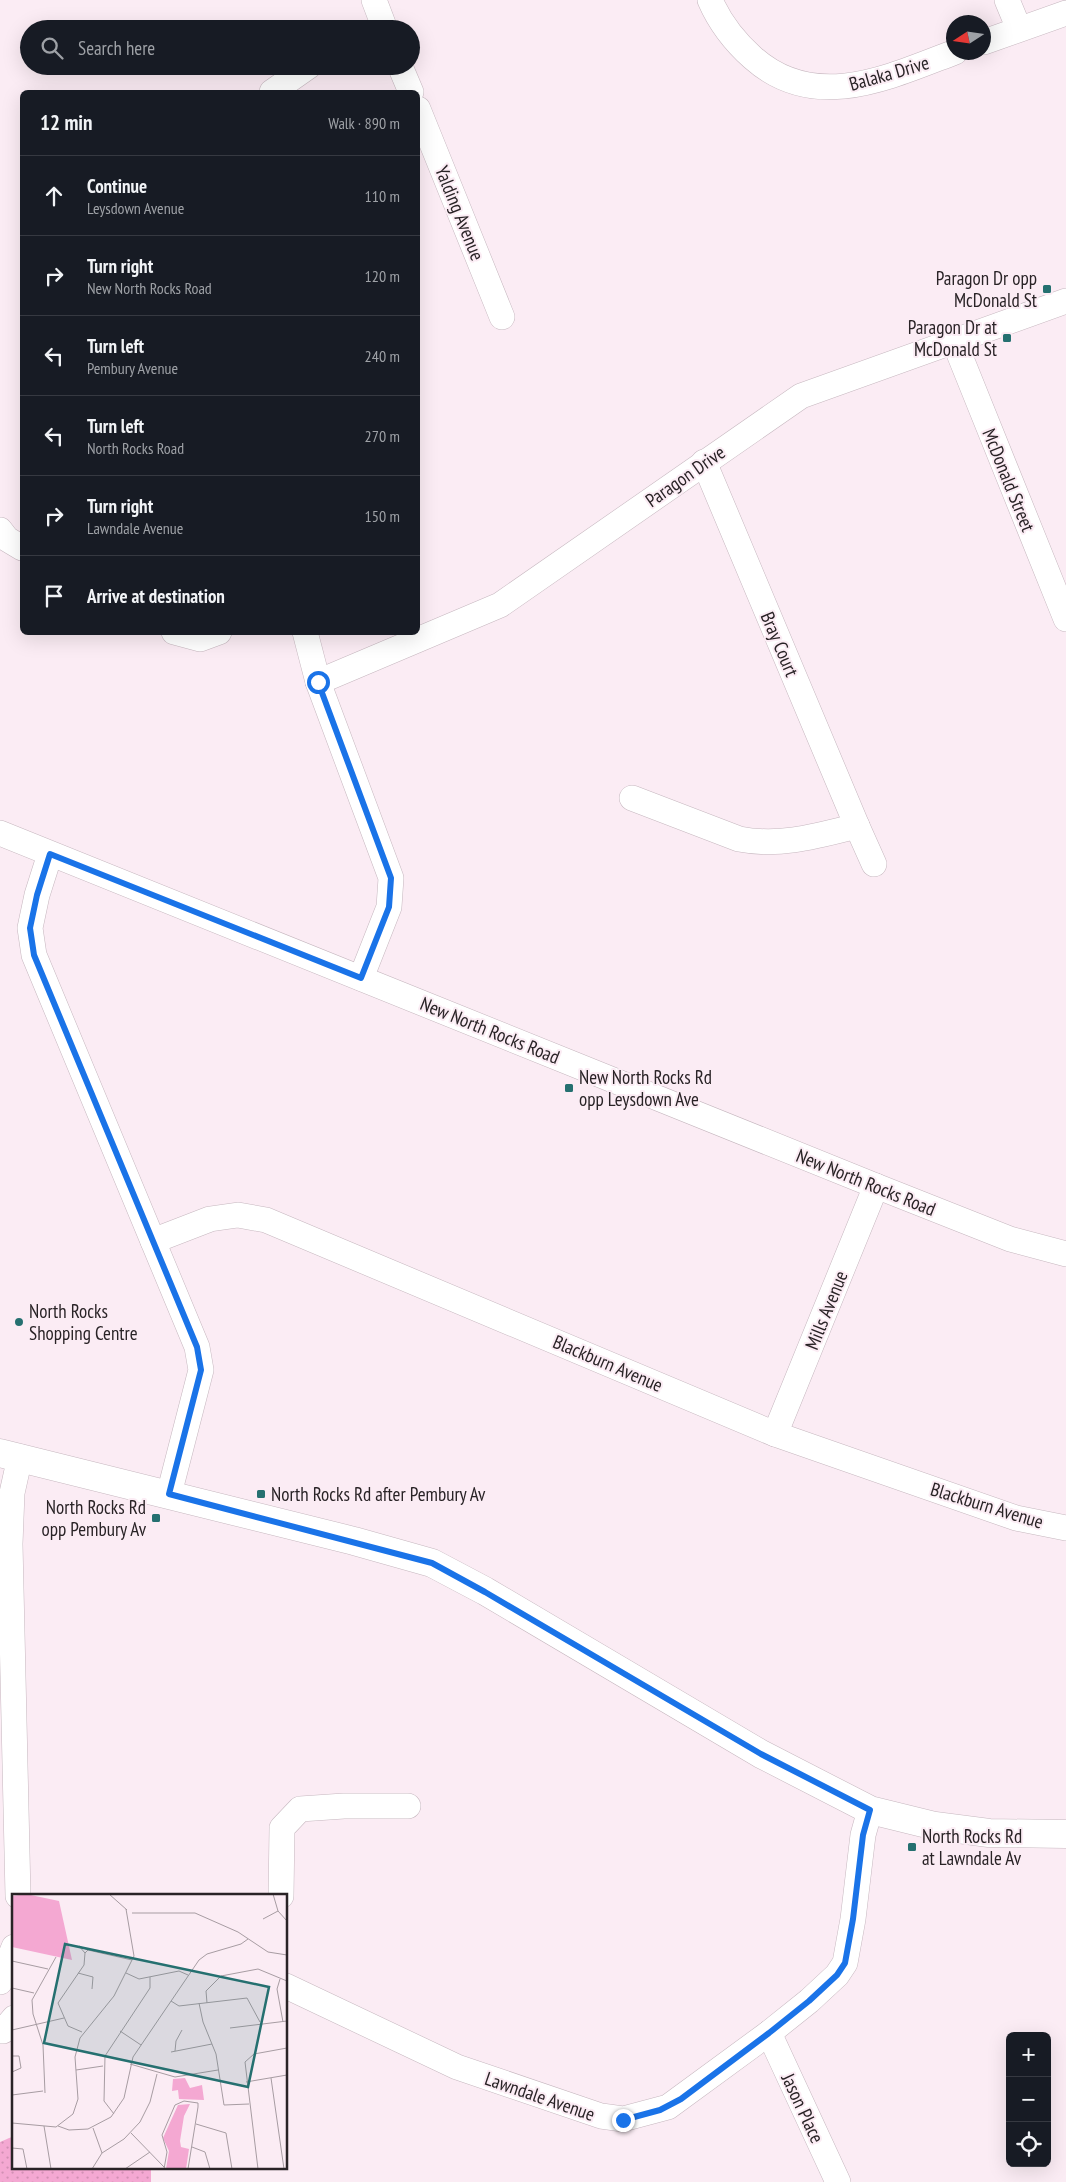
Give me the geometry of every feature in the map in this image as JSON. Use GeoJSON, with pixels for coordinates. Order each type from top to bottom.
{"type":"FeatureCollection","features":[{"type":"Feature","properties":{"kind":"main road"},"geometry":{"type":"LineString","coordinates":[[10,1455],[169,1494],[432,1563],[485,1592],[761,1754],[870,1810],[935,1826],[989,1833],[1066,1834]]}},
{"type":"Feature","properties":{"kind":"street","name":"Balaka Drive"},"geometry":{"type":"LineString","coordinates":[[710,0],[716,15],[733,38],[764,68],[785,79],[807,86],[839,87],[863,84],[946,55]]}},
{"type":"Feature","properties":{"kind":"street"},"geometry":{"type":"LineString","coordinates":[[1007,0],[1019,29]]}},
{"type":"Feature","properties":{"kind":"street"},"geometry":{"type":"LineString","coordinates":[[991,39],[1066,13]]}},
{"type":"Feature","properties":{"kind":"street"},"geometry":{"type":"LineString","coordinates":[[275,90],[296,75]]}},
{"type":"Feature","properties":{"kind":"street"},"geometry":{"type":"LineString","coordinates":[[404,75],[410,90]]}},
{"type":"Feature","properties":{"kind":"street","name":"Yalding Avenue"},"geometry":{"type":"LineString","coordinates":[[420,114],[502,317]]}},
{"type":"Feature","properties":{"kind":"street","name":"Paragon Drive"},"geometry":{"type":"LineString","coordinates":[[318,682],[500,605],[801,396],[1066,300]]}},
{"type":"Feature","properties":{"kind":"street","name":"McDonald Street"},"geometry":{"type":"LineString","coordinates":[[954,341],[1066,619]]}},
{"type":"Feature","properties":{"kind":"street","name":"Bray Court"},"geometry":{"type":"LineString","coordinates":[[704,462],[874,864]]}},
{"type":"Feature","properties":{"kind":"street"},"geometry":{"type":"LineString","coordinates":[[0,530],[7,539],[20,547]]}},
{"type":"Feature","properties":{"kind":"street"},"geometry":{"type":"LineString","coordinates":[[185,635],[200,639],[210,635]]}},
{"type":"Feature","properties":{"kind":"street"},"geometry":{"type":"LineString","coordinates":[[306,635],[318,682],[391,878],[389,907],[361,978]]}},
{"type":"Feature","properties":{"kind":"street"},"geometry":{"type":"LineString","coordinates":[[632,798],[739,839],[753,842],[797,841],[857,826]]}},
{"type":"Feature","properties":{"kind":"street","name":"New North Rocks Road"},"geometry":{"type":"LineString","coordinates":[[0,833],[1010,1239],[1066,1254]]}},
{"type":"Feature","properties":{"kind":"street"},"geometry":{"type":"LineString","coordinates":[[50,854],[37,895],[30,928],[34,955],[197,1347],[201,1370],[169,1494]]}},
{"type":"Feature","properties":{"kind":"street","name":"Mills Avenue"},"geometry":{"type":"LineString","coordinates":[[776,1434],[876,1186]]}},
{"type":"Feature","properties":{"kind":"street","name":"Blackburn Avenue"},"geometry":{"type":"LineString","coordinates":[[153,1241],[210,1219],[238,1215],[266,1220],[776,1434],[1016,1518],[1066,1528]]}},
{"type":"Feature","properties":{"kind":"street"},"geometry":{"type":"LineString","coordinates":[[10,1455],[12,1493],[6,1686],[18,1894]]}},
{"type":"Feature","properties":{"kind":"street"},"geometry":{"type":"LineString","coordinates":[[281,1894],[282,1828],[300,1809],[344,1806],[408,1806]]}},
{"type":"Feature","properties":{"kind":"street","name":"Lawndale Avenue"},"geometry":{"type":"LineString","coordinates":[[288,1987],[457,2067],[611,2118],[632,2118],[668,2107],[769,2033],[809,2001],[837,1975],[845,1963],[853,1919],[863,1835],[870,1810]]}},
{"type":"Feature","properties":{"kind":"street"},"geometry":{"type":"LineString","coordinates":[[0,1982],[12,1952]]}},
{"type":"Feature","properties":{"kind":"street"},"geometry":{"type":"LineString","coordinates":[[0,2031],[3,2031],[12,2020]]}},
{"type":"Feature","properties":{"kind":"street","name":"Jason Place"},"geometry":{"type":"LineString","coordinates":[[769,2033],[838,2182]]}},
{"type":"Feature","properties":{"kind":"shaded area"},"geometry":{"type":"Polygon","coordinates":[[[12,2137],[12,2170],[151,2170],[151,2182],[0,2182],[0,2142],[12,2137]]]}},
{"type":"Feature","properties":{"kind":"place","name":"Paragon Dr opp McDonald St"},"geometry":{"type":"Point","coordinates":[1047,289]}},
{"type":"Feature","properties":{"kind":"place","name":"Paragon Dr at McDonald St"},"geometry":{"type":"Point","coordinates":[1007,338]}},
{"type":"Feature","properties":{"kind":"place","name":"New North Rocks Rd opp Leysdown Ave"},"geometry":{"type":"Point","coordinates":[569,1088]}},
{"type":"Feature","properties":{"kind":"place","name":"North Rocks Shopping Centre"},"geometry":{"type":"Point","coordinates":[19,1322]}},
{"type":"Feature","properties":{"kind":"place","name":"North Rocks Rd after Pembury Av"},"geometry":{"type":"Point","coordinates":[261,1494]}},
{"type":"Feature","properties":{"kind":"place","name":"North Rocks Rd opp Pembury Av"},"geometry":{"type":"Point","coordinates":[156,1518]}},
{"type":"Feature","properties":{"kind":"place","name":"North Rocks Rd at Lawndale Av"},"geometry":{"type":"Point","coordinates":[912,1847]}},
{"type":"Feature","properties":{"kind":"route"},"geometry":{"type":"LineString","coordinates":[[318,682],[391,878],[389,907],[361,978],[50,854],[37,895],[30,928],[34,955],[197,1347],[201,1370],[169,1494],[432,1563],[485,1592],[761,1754],[870,1810],[863,1835],[853,1919],[845,1963],[837,1975],[809,2001],[769,2033],[681,2099],[660,2110],[623,2120]]}}]}
